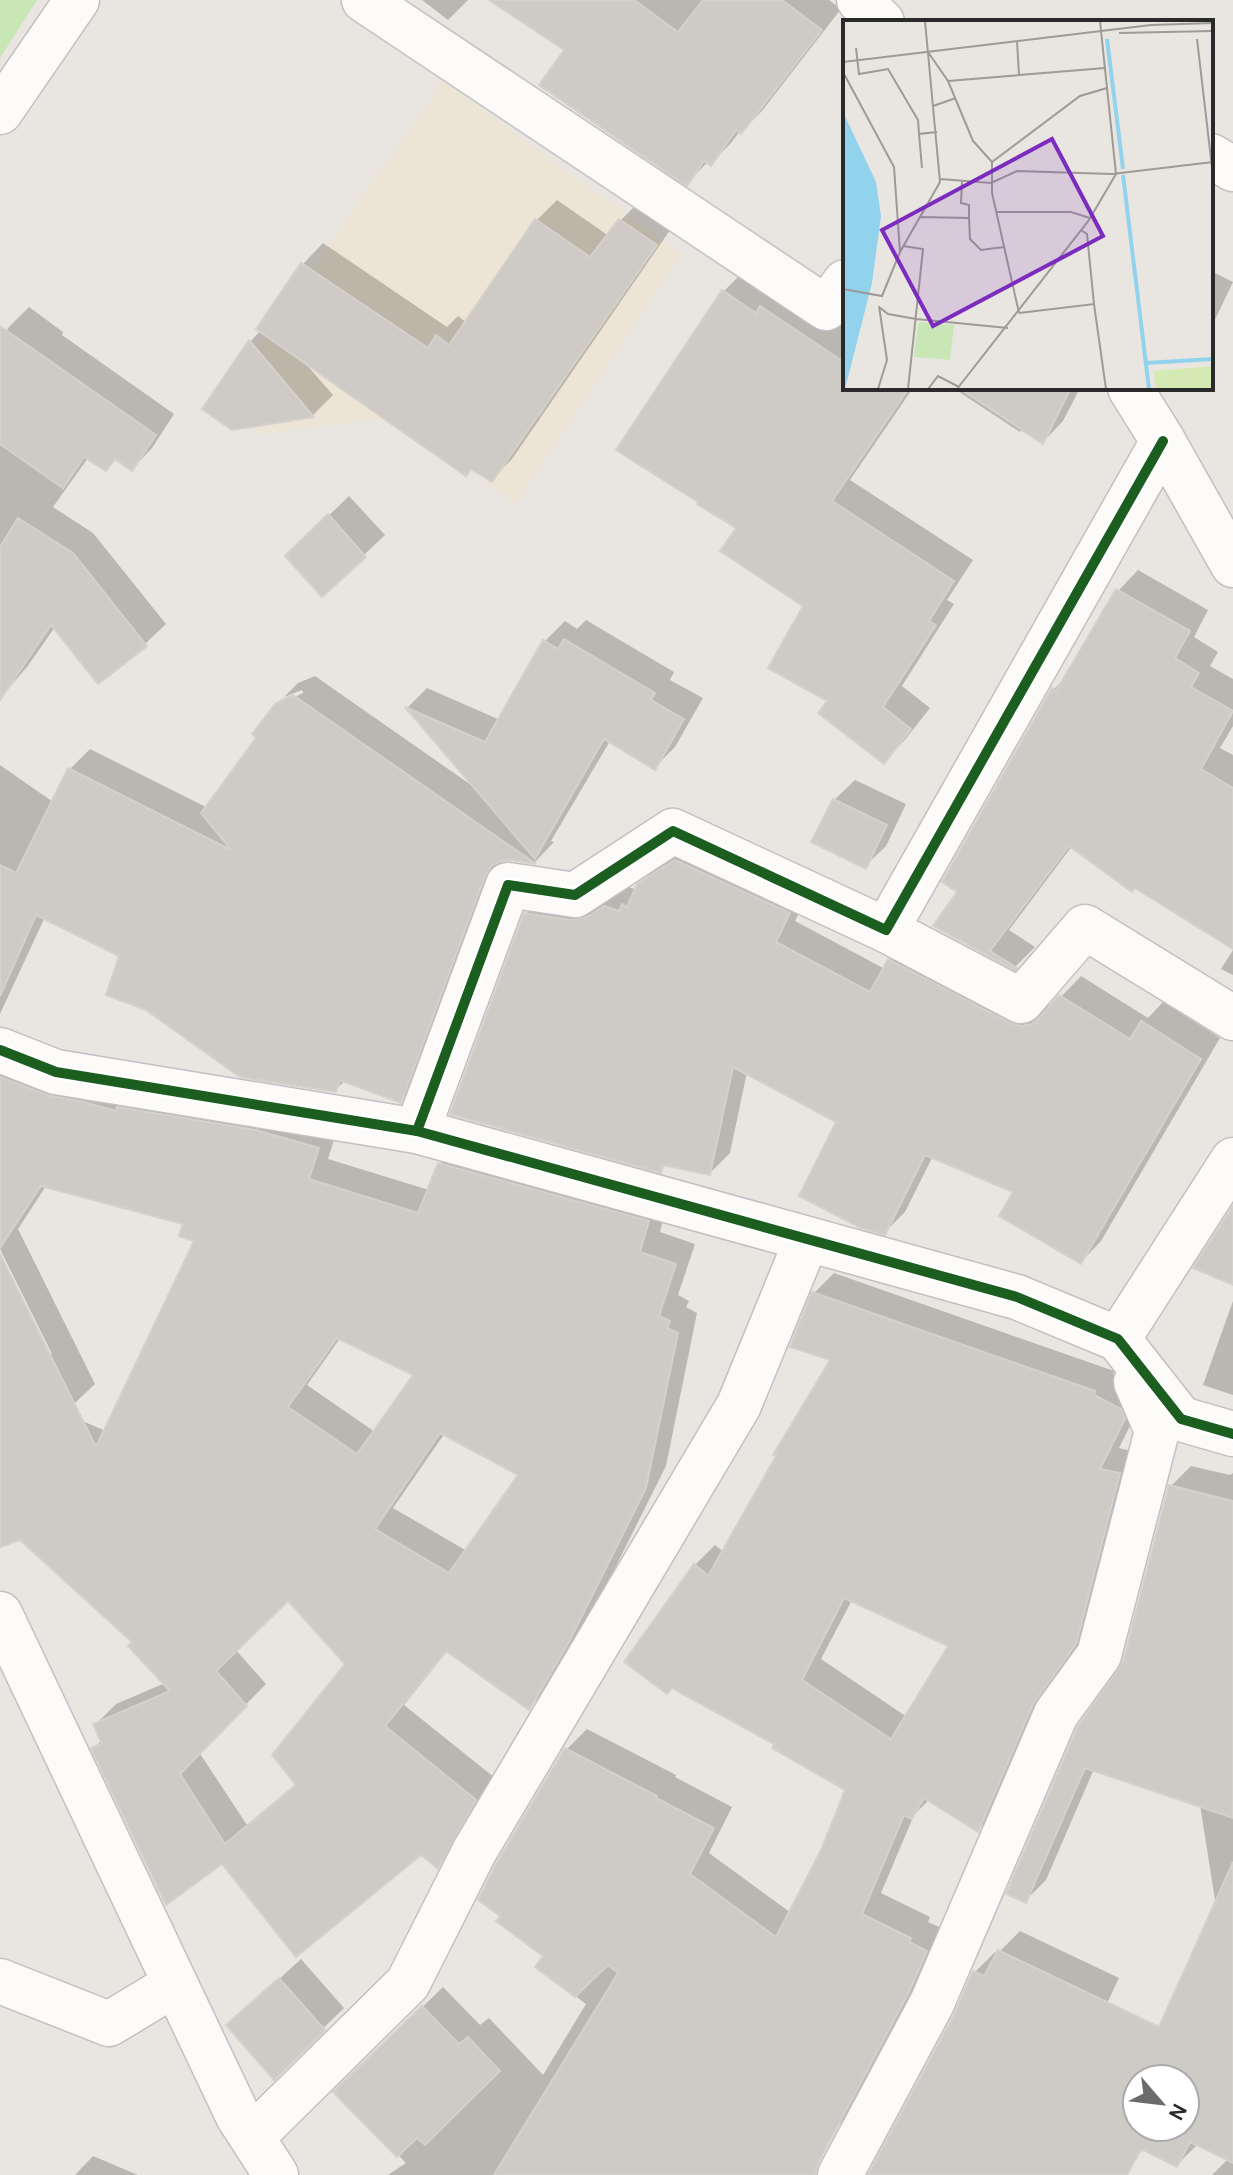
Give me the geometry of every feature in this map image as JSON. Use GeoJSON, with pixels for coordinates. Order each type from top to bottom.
{"type":"FeatureCollection","features":[{"type":"Feature","properties":{"kind":"street"},"geometry":{"type":"LineString","coordinates":[[0,112],[77,0]]}},
{"type":"Feature","properties":{"kind":"street"},"geometry":{"type":"LineString","coordinates":[[364,0],[826,308],[843,285]]}},
{"type":"Feature","properties":{"kind":"street"},"geometry":{"type":"LineString","coordinates":[[859,0],[880,20]]}},
{"type":"Feature","properties":{"kind":"street"},"geometry":{"type":"LineString","coordinates":[[1213,157],[1233,169]]}},
{"type":"Feature","properties":{"kind":"street"},"geometry":{"type":"LineString","coordinates":[[1131,390],[1233,565]]}},
{"type":"Feature","properties":{"kind":"street"},"geometry":{"type":"LineString","coordinates":[[886,930],[1163,441]]}},
{"type":"Feature","properties":{"kind":"street"},"geometry":{"type":"LineString","coordinates":[[417,1131],[508,885],[575,895],[673,831],[886,930],[1021,1001],[1085,927],[1233,1018]]}},
{"type":"Feature","properties":{"kind":"street"},"geometry":{"type":"LineString","coordinates":[[0,1050],[56,1072],[417,1131],[1017,1297],[1118,1339],[1181,1419],[1233,1434]]}},
{"type":"Feature","properties":{"kind":"street"},"geometry":{"type":"LineString","coordinates":[[1118,1339],[1233,1160]]}},
{"type":"Feature","properties":{"kind":"street"},"geometry":{"type":"LineString","coordinates":[[252,2137],[408,1983],[474,1852],[739,1405],[807,1239]]}},
{"type":"Feature","properties":{"kind":"street"},"geometry":{"type":"LineString","coordinates":[[840,2175],[932,2003],[1056,1714],[1099,1655],[1157,1431],[1118,1339]]}},
{"type":"Feature","properties":{"kind":"street"},"geometry":{"type":"LineString","coordinates":[[0,1614],[238,2116],[276,2175]]}},
{"type":"Feature","properties":{"kind":"street"},"geometry":{"type":"LineString","coordinates":[[0,1981],[109,2024],[175,1984]]}},
{"type":"Feature","properties":{"kind":"shaded area"},"geometry":{"type":"Polygon","coordinates":[[[443,81],[681,255],[516,504],[396,417],[259,434],[216,410],[443,81]]]}},
{"type":"Feature","properties":{"kind":"green space"},"geometry":{"type":"Polygon","coordinates":[[[0,0],[37,0],[0,58],[0,0]]]}},
{"type":"Feature","properties":{"kind":"building"},"geometry":{"type":"Polygon","coordinates":[[[489,0],[634,0],[678,32],[703,0],[782,0],[822,30],[741,134],[736,130],[711,166],[704,161],[687,186],[539,85],[564,50],[489,0]]]}},
{"type":"Feature","properties":{"kind":"building"},"geometry":{"type":"Polygon","coordinates":[[[535,219],[590,257],[619,219],[657,245],[492,482],[471,469],[466,476],[256,329],[301,263],[428,348],[436,335],[449,345],[535,219]]]}},
{"type":"Feature","properties":{"kind":"building"},"geometry":{"type":"Polygon","coordinates":[[[722,290],[756,313],[760,306],[843,362],[843,390],[908,390],[832,501],[954,581],[929,621],[936,625],[883,707],[911,729],[884,764],[818,713],[827,701],[768,668],[803,606],[720,551],[736,528],[616,450],[722,290]]]}},
{"type":"Feature","properties":{"kind":"building"},"geometry":{"type":"Polygon","coordinates":[[[0,326],[156,435],[132,471],[115,459],[106,471],[84,457],[63,488],[0,444],[0,326]]]}},
{"type":"Feature","properties":{"kind":"building"},"geometry":{"type":"Polygon","coordinates":[[[249,340],[314,417],[232,430],[202,409],[249,340]]]}},
{"type":"Feature","properties":{"kind":"building"},"geometry":{"type":"Polygon","coordinates":[[[962,390],[1070,390],[1043,444],[962,390]]]}},
{"type":"Feature","properties":{"kind":"building"},"geometry":{"type":"Polygon","coordinates":[[[328,514],[366,557],[322,597],[285,556],[328,514]]]}},
{"type":"Feature","properties":{"kind":"building"},"geometry":{"type":"Polygon","coordinates":[[[18,518],[73,553],[147,646],[98,684],[51,625],[0,700],[0,547],[18,518]]]}},
{"type":"Feature","properties":{"kind":"building"},"geometry":{"type":"Polygon","coordinates":[[[1116,589],[1190,631],[1175,658],[1199,673],[1191,687],[1233,711],[1201,769],[1233,788],[1233,949],[1135,888],[1132,892],[1069,846],[990,951],[1017,968],[1015,970],[933,926],[957,892],[942,882],[1052,688],[1056,691],[1116,589]]]}},
{"type":"Feature","properties":{"kind":"building"},"geometry":{"type":"Polygon","coordinates":[[[564,639],[655,693],[651,700],[684,719],[655,770],[604,739],[535,859],[405,707],[485,742],[543,640],[558,649],[564,639]]]}},
{"type":"Feature","properties":{"kind":"building"},"geometry":{"type":"Polygon","coordinates":[[[293,695],[536,864],[501,861],[491,866],[485,876],[401,1103],[340,1080],[336,1092],[240,1077],[146,1010],[106,995],[119,956],[36,915],[0,996],[0,865],[16,873],[68,768],[231,850],[201,813],[256,738],[252,734],[276,703],[293,695]]]}},
{"type":"Feature","properties":{"kind":"building"},"geometry":{"type":"Polygon","coordinates":[[[833,799],[887,825],[866,869],[811,842],[833,799]]]}},
{"type":"Feature","properties":{"kind":"building"},"geometry":{"type":"Polygon","coordinates":[[[675,860],[790,913],[776,942],[870,992],[888,959],[1010,1023],[1021,1026],[1032,1024],[1059,995],[1130,1039],[1141,1021],[1201,1059],[1081,1264],[999,1216],[1013,1192],[925,1155],[885,1235],[861,1228],[799,1196],[836,1122],[733,1067],[710,1175],[663,1165],[661,1173],[450,1114],[524,913],[571,920],[589,916],[604,906],[619,911],[622,904],[627,907],[637,884],[675,860]]]}},
{"type":"Feature","properties":{"kind":"building"},"geometry":{"type":"Polygon","coordinates":[[[0,1077],[47,1095],[116,1111],[117,1107],[256,1130],[319,1148],[309,1179],[418,1213],[438,1163],[649,1221],[640,1252],[676,1264],[659,1316],[670,1321],[667,1328],[678,1333],[646,1488],[569,1642],[529,1710],[446,1651],[385,1726],[476,1800],[438,1869],[421,1855],[296,1957],[222,1864],[166,1905],[91,1748],[102,1744],[93,1724],[170,1691],[128,1646],[132,1642],[20,1540],[0,1547],[0,1254],[96,1447],[194,1241],[179,1236],[183,1224],[41,1186],[0,1248],[0,1077]],[[337,1338],[288,1407],[357,1454],[413,1375],[337,1338]],[[440,1433],[375,1529],[449,1573],[518,1475],[440,1433]],[[288,1601],[216,1671],[247,1706],[180,1774],[225,1844],[296,1785],[272,1755],[345,1664],[288,1601]]]}},
{"type":"Feature","properties":{"kind":"building"},"geometry":{"type":"Polygon","coordinates":[[[1233,1206],[1233,1285],[1193,1268],[1233,1206]]]}},
{"type":"Feature","properties":{"kind":"building"},"geometry":{"type":"Polygon","coordinates":[[[812,1292],[1095,1391],[1094,1395],[1121,1409],[1125,1419],[1100,1469],[1120,1473],[1076,1644],[1033,1704],[978,1832],[924,1798],[912,1819],[904,1815],[862,1914],[911,1938],[909,1942],[927,1951],[909,1992],[818,2163],[815,2175],[494,2175],[618,1973],[608,1965],[575,1997],[535,1967],[543,1956],[496,1921],[500,1916],[478,1900],[565,1748],[714,1828],[690,1874],[776,1937],[821,1850],[845,1790],[772,1748],[774,1744],[672,1688],[667,1694],[624,1662],[694,1564],[708,1576],[776,1456],[773,1455],[830,1360],[790,1347],[812,1292]],[[844,1598],[802,1680],[891,1739],[948,1646],[844,1598]]]}},
{"type":"Feature","properties":{"kind":"building"},"geometry":{"type":"Polygon","coordinates":[[[1169,1485],[1233,1501],[1233,1818],[1085,1768],[1026,1903],[1006,1894],[1078,1726],[1123,1662],[1169,1485]]]}},
{"type":"Feature","properties":{"kind":"building"},"geometry":{"type":"Polygon","coordinates":[[[1233,1862],[1233,2163],[1192,2143],[1201,2143],[1201,2063],[1121,2063],[1121,2143],[1189,2143],[1177,2167],[1141,2149],[1127,2175],[868,2175],[954,2015],[973,1971],[984,1976],[998,1950],[1159,2027],[1233,1862]]]}},
{"type":"Feature","properties":{"kind":"building"},"geometry":{"type":"Polygon","coordinates":[[[279,1978],[325,2030],[274,2080],[226,2025],[279,1978]]]}},
{"type":"Feature","properties":{"kind":"building"},"geometry":{"type":"Polygon","coordinates":[[[422,2006],[459,2044],[468,2037],[500,2071],[425,2145],[417,2138],[397,2157],[333,2092],[422,2006]]]}},
{"type":"Feature","properties":{"kind":"cycle path"},"geometry":{"type":"LineString","coordinates":[[417,1131],[508,885],[575,895],[673,831],[886,930],[1163,441]]}},
{"type":"Feature","properties":{"kind":"cycle path"},"geometry":{"type":"LineString","coordinates":[[0,1050],[56,1072],[417,1131],[1017,1297],[1118,1339],[1181,1419],[1233,1434]]}}]}
